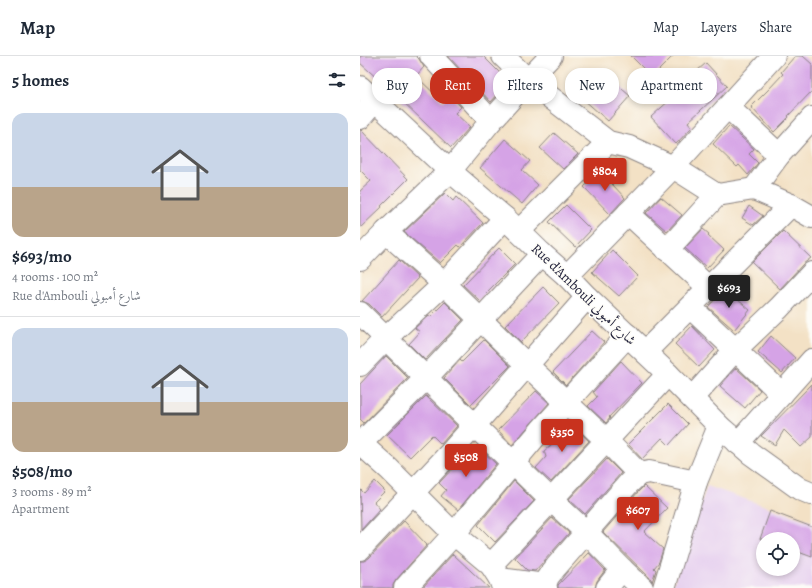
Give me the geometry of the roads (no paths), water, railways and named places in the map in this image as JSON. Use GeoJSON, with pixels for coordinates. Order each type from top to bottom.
{"type":"FeatureCollection","features":[{"type":"Feature","properties":{"kind":"street"},"geometry":{"type":"LineString","coordinates":[[431,56],[491,121]]}},
{"type":"Feature","properties":{"kind":"street"},"geometry":{"type":"LineString","coordinates":[[503,56],[516,68]]}},
{"type":"Feature","properties":{"kind":"street"},"geometry":{"type":"LineString","coordinates":[[540,68],[551,56]]}},
{"type":"Feature","properties":{"kind":"street"},"geometry":{"type":"LineString","coordinates":[[567,276],[673,167],[774,56]]}},
{"type":"Feature","properties":{"kind":"street"},"geometry":{"type":"LineString","coordinates":[[360,118],[367,94]]}},
{"type":"Feature","properties":{"kind":"street","name":"Rue d'Ambouli شارع أمبولي"},"geometry":{"type":"LineString","coordinates":[[367,94],[450,171],[512,224],[668,374],[719,426],[750,453],[800,489],[812,494]]}},
{"type":"Feature","properties":{"kind":"street"},"geometry":{"type":"LineString","coordinates":[[557,102],[608,142],[629,147],[673,167],[717,195]]}},
{"type":"Feature","properties":{"kind":"street"},"geometry":{"type":"LineString","coordinates":[[360,259],[450,171],[506,104]]}},
{"type":"Feature","properties":{"kind":"street"},"geometry":{"type":"LineString","coordinates":[[728,107],[779,155]]}},
{"type":"Feature","properties":{"kind":"street"},"geometry":{"type":"LineString","coordinates":[[754,189],[779,155],[812,118]]}},
{"type":"Feature","properties":{"kind":"street"},"geometry":{"type":"LineString","coordinates":[[360,366],[386,338],[444,284],[608,142]]}},
{"type":"Feature","properties":{"kind":"street"},"geometry":{"type":"LineString","coordinates":[[667,250],[717,195],[754,189],[812,217]]}},
{"type":"Feature","properties":{"kind":"street"},"geometry":{"type":"LineString","coordinates":[[645,352],[791,206]]}},
{"type":"Feature","properties":{"kind":"street"},"geometry":{"type":"LineString","coordinates":[[628,213],[709,288]]}},
{"type":"Feature","properties":{"kind":"street"},"geometry":{"type":"LineString","coordinates":[[386,232],[444,284],[606,440],[639,474]]}},
{"type":"Feature","properties":{"kind":"street"},"geometry":{"type":"LineString","coordinates":[[542,254],[426,378],[360,443],[498,577],[545,586],[548,577],[556,567],[628,483],[639,474],[649,472],[696,482]]}},
{"type":"Feature","properties":{"kind":"street"},"geometry":{"type":"LineString","coordinates":[[692,398],[735,350],[779,308],[812,273]]}},
{"type":"Feature","properties":{"kind":"street"},"geometry":{"type":"LineString","coordinates":[[360,548],[450,453],[587,297]]}},
{"type":"Feature","properties":{"kind":"street"},"geometry":{"type":"LineString","coordinates":[[690,307],[782,394]]}},
{"type":"Feature","properties":{"kind":"street"},"geometry":{"type":"LineString","coordinates":[[360,313],[474,426],[586,532],[642,588]]}},
{"type":"Feature","properties":{"kind":"street"},"geometry":{"type":"LineString","coordinates":[[405,588],[454,534],[566,402],[628,335]]}},
{"type":"Feature","properties":{"kind":"street"},"geometry":{"type":"LineString","coordinates":[[738,443],[812,360]]}},
{"type":"Feature","properties":{"kind":"street"},"geometry":{"type":"LineString","coordinates":[[498,577],[551,500],[668,374]]}},
{"type":"Feature","properties":{"kind":"street"},"geometry":{"type":"LineString","coordinates":[[664,588],[696,482],[719,426]]}},
{"type":"Feature","properties":{"kind":"street"},"geometry":{"type":"LineString","coordinates":[[607,588],[622,569]]}}]}
